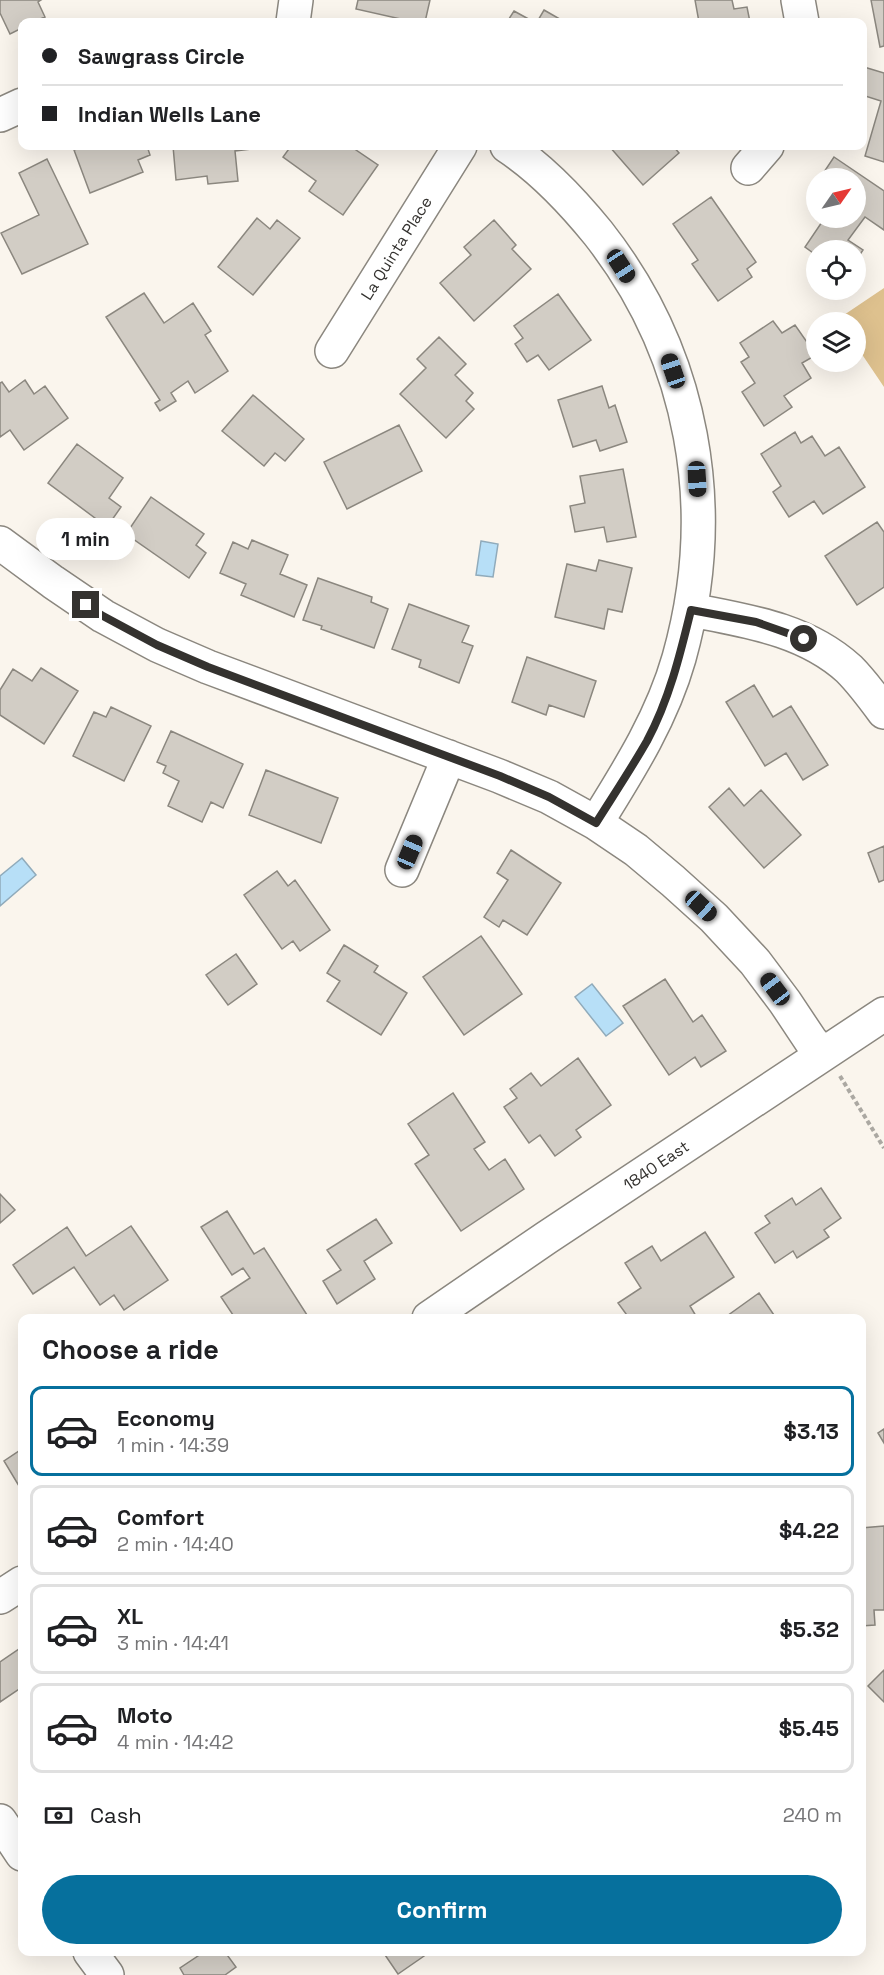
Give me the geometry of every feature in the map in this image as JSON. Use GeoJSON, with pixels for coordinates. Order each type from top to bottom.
{"type":"FeatureCollection","features":[{"type":"Feature","properties":{"kind":"street"},"geometry":{"type":"LineString","coordinates":[[294,18],[296,0]]}},
{"type":"Feature","properties":{"kind":"street"},"geometry":{"type":"LineString","coordinates":[[798,0],[801,18]]}},
{"type":"Feature","properties":{"kind":"street"},"geometry":{"type":"LineString","coordinates":[[0,115],[18,107]]}},
{"type":"Feature","properties":{"kind":"street","name":"La Quinta Place"},"geometry":{"type":"LineString","coordinates":[[332,351],[458,150]]}},
{"type":"Feature","properties":{"kind":"street"},"geometry":{"type":"LineString","coordinates":[[512,150],[547,178],[580,212],[612,252],[639,294],[662,338],[679,387],[691,438],[697,479],[698,566],[691,610],[679,659],[667,696],[647,740],[596,823]]}},
{"type":"Feature","properties":{"kind":"street"},"geometry":{"type":"LineString","coordinates":[[0,543],[103,616],[157,645],[208,667],[549,797],[596,823],[636,850],[714,918],[755,962],[811,1041],[823,1054]]}},
{"type":"Feature","properties":{"kind":"street"},"geometry":{"type":"LineString","coordinates":[[691,610],[756,622],[804,639],[848,668],[866,687],[884,712]]}},
{"type":"Feature","properties":{"kind":"street"},"geometry":{"type":"LineString","coordinates":[[402,870],[449,758]]}},
{"type":"Feature","properties":{"kind":"street","name":"1840 East"},"geometry":{"type":"LineString","coordinates":[[435,1314],[884,1014]]}},
{"type":"Feature","properties":{"kind":"street"},"geometry":{"type":"LineString","coordinates":[[0,1598],[18,1586]]}},
{"type":"Feature","properties":{"kind":"street"},"geometry":{"type":"LineString","coordinates":[[0,1821],[18,1848]]}},
{"type":"Feature","properties":{"kind":"street"},"geometry":{"type":"LineString","coordinates":[[93,1956],[107,1975]]}},
{"type":"Feature","properties":{"kind":"path"},"geometry":{"type":"LineString","coordinates":[[823,1054],[835,1069],[884,1148]]}},
{"type":"Feature","properties":{"kind":"shaded area"},"geometry":{"type":"Polygon","coordinates":[[[884,288],[884,387],[866,360],[866,312],[848,312],[884,288]]]}},
{"type":"Feature","properties":{"kind":"water"},"geometry":{"type":"Polygon","coordinates":[[[481,541],[498,544],[493,577],[476,575],[481,541]]]}},
{"type":"Feature","properties":{"kind":"water"},"geometry":{"type":"Polygon","coordinates":[[[22,858],[36,875],[0,906],[0,876],[22,858]]]}},
{"type":"Feature","properties":{"kind":"water"},"geometry":{"type":"Polygon","coordinates":[[[592,984],[623,1023],[606,1036],[575,997],[592,984]]]}},
{"type":"Feature","properties":{"kind":"building"},"geometry":{"type":"Polygon","coordinates":[[[0,0],[41,0],[38,2],[45,17],[18,18],[18,30],[10,34],[0,13],[0,0]]]}},
{"type":"Feature","properties":{"kind":"building"},"geometry":{"type":"Polygon","coordinates":[[[358,0],[430,0],[426,18],[396,18],[356,9],[358,0]]]}},
{"type":"Feature","properties":{"kind":"building"},"geometry":{"type":"Polygon","coordinates":[[[695,0],[732,0],[734,9],[747,7],[749,18],[698,18],[695,0]]]}},
{"type":"Feature","properties":{"kind":"building"},"geometry":{"type":"Polygon","coordinates":[[[871,0],[884,0],[884,46],[880,47],[871,0]]]}},
{"type":"Feature","properties":{"kind":"building"},"geometry":{"type":"Polygon","coordinates":[[[544,10],[558,18],[539,18],[544,10]]]}},
{"type":"Feature","properties":{"kind":"building"},"geometry":{"type":"Polygon","coordinates":[[[514,11],[527,18],[510,18],[514,11]]]}},
{"type":"Feature","properties":{"kind":"building"},"geometry":{"type":"Polygon","coordinates":[[[867,68],[884,73],[884,162],[865,156],[881,101],[867,97],[867,68]]]}},
{"type":"Feature","properties":{"kind":"building"},"geometry":{"type":"Polygon","coordinates":[[[74,150],[148,150],[150,155],[138,160],[143,172],[90,193],[74,150]]]}},
{"type":"Feature","properties":{"kind":"building"},"geometry":{"type":"Polygon","coordinates":[[[173,150],[243,150],[235,151],[238,181],[208,184],[207,176],[176,180],[173,150]]]}},
{"type":"Feature","properties":{"kind":"building"},"geometry":{"type":"Polygon","coordinates":[[[288,150],[356,150],[378,165],[343,215],[309,191],[316,181],[283,157],[288,150]]]}},
{"type":"Feature","properties":{"kind":"building"},"geometry":{"type":"Polygon","coordinates":[[[612,150],[676,150],[679,153],[643,185],[612,150]]]}},
{"type":"Feature","properties":{"kind":"building"},"geometry":{"type":"Polygon","coordinates":[[[834,157],[850,168],[827,168],[834,157]]]}},
{"type":"Feature","properties":{"kind":"building"},"geometry":{"type":"Polygon","coordinates":[[[47,159],[88,244],[22,274],[1,233],[39,215],[19,173],[47,159]]]}},
{"type":"Feature","properties":{"kind":"building"},"geometry":{"type":"Polygon","coordinates":[[[866,179],[884,191],[884,230],[866,218],[866,179]]]}},
{"type":"Feature","properties":{"kind":"building"},"geometry":{"type":"Polygon","coordinates":[[[711,197],[756,262],[747,269],[752,277],[718,301],[692,264],[698,260],[673,224],[711,197]]]}},
{"type":"Feature","properties":{"kind":"building"},"geometry":{"type":"Polygon","coordinates":[[[257,218],[270,229],[277,220],[300,238],[253,295],[218,267],[257,218]]]}},
{"type":"Feature","properties":{"kind":"building"},"geometry":{"type":"Polygon","coordinates":[[[494,220],[516,245],[512,249],[531,269],[474,321],[440,283],[471,255],[464,247],[494,220]]]}},
{"type":"Feature","properties":{"kind":"building"},"geometry":{"type":"Polygon","coordinates":[[[818,228],[857,228],[848,240],[810,240],[818,228]]]}},
{"type":"Feature","properties":{"kind":"building"},"geometry":{"type":"Polygon","coordinates":[[[144,293],[164,323],[193,303],[211,331],[205,335],[228,371],[195,393],[188,381],[171,393],[176,401],[160,411],[155,403],[160,400],[106,317],[144,293]]]}},
{"type":"Feature","properties":{"kind":"building"},"geometry":{"type":"Polygon","coordinates":[[[558,294],[591,340],[549,370],[538,355],[527,362],[515,344],[523,338],[514,326],[558,294]]]}},
{"type":"Feature","properties":{"kind":"building"},"geometry":{"type":"Polygon","coordinates":[[[773,321],[782,333],[795,325],[806,341],[806,361],[802,363],[811,378],[784,396],[792,407],[764,426],[742,392],[755,383],[741,362],[749,357],[740,343],[773,321]]]}},
{"type":"Feature","properties":{"kind":"building"},"geometry":{"type":"Polygon","coordinates":[[[439,337],[466,364],[455,375],[473,393],[466,401],[474,409],[446,438],[400,394],[426,368],[417,359],[439,337]]]}},
{"type":"Feature","properties":{"kind":"building"},"geometry":{"type":"Polygon","coordinates":[[[25,380],[34,394],[45,386],[68,418],[24,450],[10,430],[0,437],[0,383],[2,382],[9,392],[25,380]]]}},
{"type":"Feature","properties":{"kind":"building"},"geometry":{"type":"Polygon","coordinates":[[[602,386],[609,408],[615,405],[627,442],[600,451],[596,440],[573,447],[558,400],[602,386]]]}},
{"type":"Feature","properties":{"kind":"building"},"geometry":{"type":"Polygon","coordinates":[[[253,395],[304,439],[285,461],[275,453],[264,466],[222,431],[253,395]]]}},
{"type":"Feature","properties":{"kind":"building"},"geometry":{"type":"Polygon","coordinates":[[[399,425],[422,471],[347,509],[324,462],[399,425]]]}},
{"type":"Feature","properties":{"kind":"building"},"geometry":{"type":"Polygon","coordinates":[[[795,432],[801,443],[812,436],[825,456],[839,447],[865,487],[823,514],[814,501],[789,517],[773,492],[781,486],[761,454],[795,432]]]}},
{"type":"Feature","properties":{"kind":"building"},"geometry":{"type":"Polygon","coordinates":[[[77,444],[123,478],[109,498],[121,507],[107,527],[48,483],[77,444]]]}},
{"type":"Feature","properties":{"kind":"building"},"geometry":{"type":"Polygon","coordinates":[[[623,469],[636,537],[607,542],[604,527],[575,532],[570,506],[585,503],[580,476],[623,469]]]}},
{"type":"Feature","properties":{"kind":"building"},"geometry":{"type":"Polygon","coordinates":[[[151,497],[204,534],[196,545],[206,553],[189,578],[126,534],[151,497]]]}},
{"type":"Feature","properties":{"kind":"building"},"geometry":{"type":"Polygon","coordinates":[[[877,522],[884,532],[884,587],[857,605],[825,556],[877,522]]]}},
{"type":"Feature","properties":{"kind":"building"},"geometry":{"type":"Polygon","coordinates":[[[252,540],[288,555],[280,574],[307,585],[294,617],[241,595],[246,584],[220,573],[233,542],[248,549],[252,540]]]}},
{"type":"Feature","properties":{"kind":"building"},"geometry":{"type":"Polygon","coordinates":[[[599,560],[632,568],[622,612],[608,609],[604,629],[555,617],[567,564],[596,571],[599,560]]]}},
{"type":"Feature","properties":{"kind":"building"},"geometry":{"type":"Polygon","coordinates":[[[318,578],[372,597],[371,602],[388,609],[374,648],[303,620],[318,578]]]}},
{"type":"Feature","properties":{"kind":"building"},"geometry":{"type":"Polygon","coordinates":[[[409,604],[469,626],[462,642],[473,646],[459,683],[419,667],[421,660],[392,649],[409,604]]]}},
{"type":"Feature","properties":{"kind":"building"},"geometry":{"type":"Polygon","coordinates":[[[527,657],[596,681],[584,717],[549,705],[546,715],[512,702],[527,657]]]}},
{"type":"Feature","properties":{"kind":"building"},"geometry":{"type":"Polygon","coordinates":[[[41,668],[78,691],[44,744],[0,715],[0,690],[13,669],[32,681],[41,668]]]}},
{"type":"Feature","properties":{"kind":"building"},"geometry":{"type":"Polygon","coordinates":[[[754,685],[773,717],[791,706],[828,765],[803,780],[786,753],[765,766],[726,702],[754,685]]]}},
{"type":"Feature","properties":{"kind":"building"},"geometry":{"type":"Polygon","coordinates":[[[111,707],[151,726],[124,781],[73,756],[94,712],[106,717],[111,707]]]}},
{"type":"Feature","properties":{"kind":"building"},"geometry":{"type":"Polygon","coordinates":[[[171,731],[243,764],[223,808],[211,802],[202,822],[168,806],[179,781],[163,773],[166,766],[157,762],[171,731]]]}},
{"type":"Feature","properties":{"kind":"building"},"geometry":{"type":"Polygon","coordinates":[[[266,770],[338,798],[321,843],[249,815],[266,770]]]}},
{"type":"Feature","properties":{"kind":"building"},"geometry":{"type":"Polygon","coordinates":[[[729,788],[744,806],[761,790],[801,835],[764,868],[709,807],[729,788]]]}},
{"type":"Feature","properties":{"kind":"building"},"geometry":{"type":"Polygon","coordinates":[[[884,846],[884,880],[879,882],[868,853],[884,846]]]}},
{"type":"Feature","properties":{"kind":"building"},"geometry":{"type":"Polygon","coordinates":[[[511,850],[561,883],[527,935],[503,920],[499,927],[484,917],[508,880],[497,873],[511,850]]]}},
{"type":"Feature","properties":{"kind":"building"},"geometry":{"type":"Polygon","coordinates":[[[277,871],[288,886],[295,880],[330,930],[300,951],[293,941],[282,949],[244,895],[277,871]]]}},
{"type":"Feature","properties":{"kind":"building"},"geometry":{"type":"Polygon","coordinates":[[[481,936],[522,994],[464,1035],[423,977],[481,936]]]}},
{"type":"Feature","properties":{"kind":"building"},"geometry":{"type":"Polygon","coordinates":[[[344,945],[378,966],[374,972],[407,993],[381,1035],[327,1001],[340,981],[327,973],[344,945]]]}},
{"type":"Feature","properties":{"kind":"building"},"geometry":{"type":"Polygon","coordinates":[[[236,954],[257,984],[228,1005],[206,975],[236,954]]]}},
{"type":"Feature","properties":{"kind":"building"},"geometry":{"type":"Polygon","coordinates":[[[665,979],[693,1022],[702,1015],[726,1051],[701,1067],[695,1057],[669,1075],[623,1006],[665,979]]]}},
{"type":"Feature","properties":{"kind":"building"},"geometry":{"type":"Polygon","coordinates":[[[578,1058],[611,1105],[576,1130],[581,1137],[555,1156],[540,1135],[529,1143],[504,1107],[517,1098],[510,1089],[531,1073],[541,1086],[578,1058]]]}},
{"type":"Feature","properties":{"kind":"building"},"geometry":{"type":"Polygon","coordinates":[[[453,1093],[485,1142],[474,1149],[489,1170],[505,1159],[524,1189],[461,1231],[415,1164],[429,1155],[408,1124],[453,1093]]]}},
{"type":"Feature","properties":{"kind":"building"},"geometry":{"type":"Polygon","coordinates":[[[821,1188],[841,1218],[824,1230],[829,1237],[797,1258],[793,1251],[775,1263],[755,1233],[770,1223],[765,1216],[792,1198],[796,1205],[821,1188]]]}},
{"type":"Feature","properties":{"kind":"building"},"geometry":{"type":"Polygon","coordinates":[[[0,1194],[15,1210],[0,1223],[0,1194]]]}},
{"type":"Feature","properties":{"kind":"building"},"geometry":{"type":"Polygon","coordinates":[[[227,1211],[254,1254],[264,1248],[306,1314],[232,1314],[221,1297],[250,1278],[243,1268],[232,1275],[201,1227],[227,1211]]]}},
{"type":"Feature","properties":{"kind":"building"},"geometry":{"type":"Polygon","coordinates":[[[376,1219],[392,1243],[364,1261],[375,1279],[337,1304],[323,1281],[341,1270],[327,1250],[376,1219]]]}},
{"type":"Feature","properties":{"kind":"building"},"geometry":{"type":"Polygon","coordinates":[[[131,1226],[168,1280],[124,1310],[114,1295],[100,1305],[74,1267],[33,1294],[13,1265],[67,1227],[86,1256],[131,1226]]]}},
{"type":"Feature","properties":{"kind":"building"},"geometry":{"type":"Polygon","coordinates":[[[705,1232],[734,1277],[690,1306],[695,1314],[626,1314],[618,1303],[641,1288],[625,1263],[652,1246],[661,1261],[705,1232]]]}},
{"type":"Feature","properties":{"kind":"building"},"geometry":{"type":"Polygon","coordinates":[[[759,1293],[773,1314],[730,1314],[759,1293]]]}},
{"type":"Feature","properties":{"kind":"building"},"geometry":{"type":"Polygon","coordinates":[[[884,1429],[884,1443],[878,1433],[884,1429]]]}},
{"type":"Feature","properties":{"kind":"building"},"geometry":{"type":"Polygon","coordinates":[[[18,1452],[18,1484],[4,1461],[18,1452]]]}},
{"type":"Feature","properties":{"kind":"building"},"geometry":{"type":"Polygon","coordinates":[[[884,1526],[884,1610],[874,1610],[875,1625],[866,1626],[866,1528],[884,1526]]]}},
{"type":"Feature","properties":{"kind":"building"},"geometry":{"type":"Polygon","coordinates":[[[18,1650],[18,1690],[0,1702],[0,1662],[18,1650]]]}},
{"type":"Feature","properties":{"kind":"building"},"geometry":{"type":"Polygon","coordinates":[[[884,1670],[884,1702],[868,1686],[884,1670]]]}},
{"type":"Feature","properties":{"kind":"building"},"geometry":{"type":"Polygon","coordinates":[[[198,1956],[228,1956],[236,1967],[225,1975],[184,1975],[180,1968],[198,1956]]]}},
{"type":"Feature","properties":{"kind":"building"},"geometry":{"type":"Polygon","coordinates":[[[386,1956],[424,1956],[398,1974],[386,1956]]]}},
{"type":"Feature","properties":{"kind":"route"},"geometry":{"type":"LineString","coordinates":[[86,605],[157,645],[208,667],[500,776],[549,797],[596,823],[647,740],[667,696],[691,610],[756,622],[804,639]]}}]}
